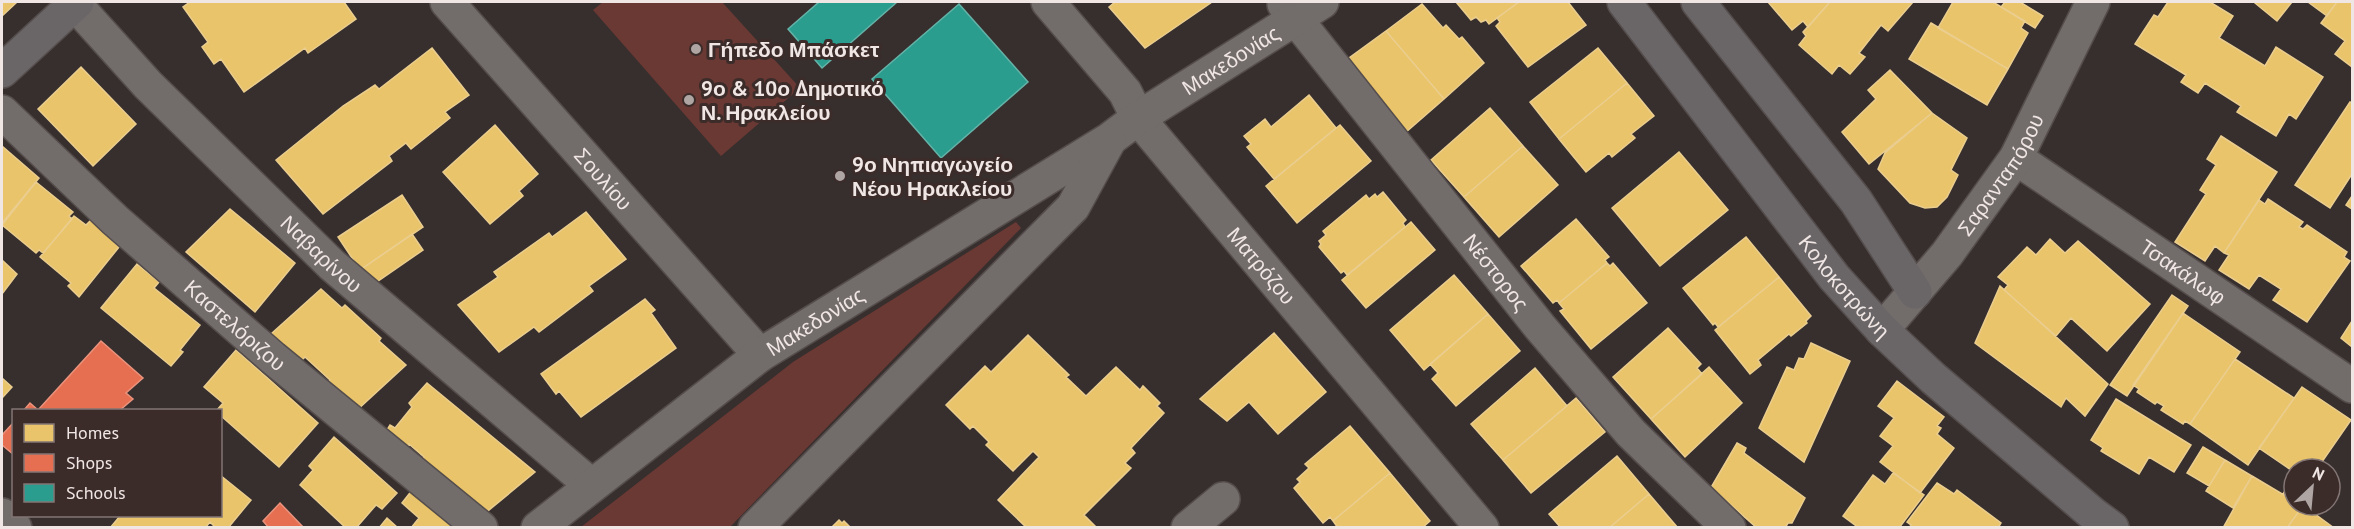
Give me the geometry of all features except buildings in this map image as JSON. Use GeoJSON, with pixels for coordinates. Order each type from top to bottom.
{"type":"FeatureCollection","features":[{"type":"Feature","properties":{"kind":"street"},"geometry":{"type":"LineString","coordinates":[[2,71],[75,2]]}},
{"type":"Feature","properties":{"kind":"street","name":"Ναβαρίνου"},"geometry":{"type":"LineString","coordinates":[[75,2],[148,85],[332,264],[591,485]]}},
{"type":"Feature","properties":{"kind":"street","name":"Σουλίου"},"geometry":{"type":"LineString","coordinates":[[447,2],[760,354]]}},
{"type":"Feature","properties":{"kind":"street","name":"Ματρόζου"},"geometry":{"type":"LineString","coordinates":[[1048,2],[1125,92],[1138,118],[1482,528]]}},
{"type":"Feature","properties":{"kind":"street","name":"Κολοκοτρώνη"},"geometry":{"type":"LineString","coordinates":[[1624,2],[1834,277],[1882,330],[1934,378],[2112,528]]}},
{"type":"Feature","properties":{"kind":"street"},"geometry":{"type":"LineString","coordinates":[[1698,2],[1856,201],[1915,292]]}},
{"type":"Feature","properties":{"kind":"street","name":"Σαρανταπόρου"},"geometry":{"type":"LineString","coordinates":[[1882,330],[1947,254],[2016,158],[2094,2]]}},
{"type":"Feature","properties":{"kind":"street","name":"Μακεδονίας"},"geometry":{"type":"LineString","coordinates":[[538,528],[760,354],[1110,139],[1300,7]]}},
{"type":"Feature","properties":{"kind":"street","name":"Νέστορος"},"geometry":{"type":"LineString","coordinates":[[1300,7],[1540,327],[1631,433],[1729,528]]}},
{"type":"Feature","properties":{"kind":"street","name":"Καστελόριζου"},"geometry":{"type":"LineString","coordinates":[[2,112],[115,220],[264,350],[481,528]]}},
{"type":"Feature","properties":{"kind":"street","name":"Μακεδονίας"},"geometry":{"type":"LineString","coordinates":[[755,528],[1073,207],[1110,139]]}},
{"type":"Feature","properties":{"kind":"street","name":"Τσακάλωφ"},"geometry":{"type":"LineString","coordinates":[[2016,158],[2352,386]]}},
{"type":"Feature","properties":{"kind":"street"},"geometry":{"type":"LineString","coordinates":[[1188,528],[1223,499]]}},
{"type":"Feature","properties":{"kind":"shaded area","name":"Γήπεδο Μπάσκετ"},"geometry":{"type":"Polygon","coordinates":[[[603,2],[722,2],[800,88],[721,156],[593,10],[603,2]]]}},
{"type":"Feature","properties":{"kind":"shaded area"},"geometry":{"type":"Polygon","coordinates":[[[1016,222],[1021,228],[730,527],[581,527],[793,362],[1016,222]]]}},
{"type":"Feature","properties":{"kind":"place","name":"Γήπεδο Μπάσκετ"},"geometry":{"type":"Point","coordinates":[696,49]}},
{"type":"Feature","properties":{"kind":"place","name":"9ο & 10ο Δημοτικό Ν. Ηρακλείου"},"geometry":{"type":"Point","coordinates":[689,100]}},
{"type":"Feature","properties":{"kind":"place","name":"9ο Νηπιαγωγείο Νέου Ηρακλείου"},"geometry":{"type":"Point","coordinates":[840,176]}}]}
